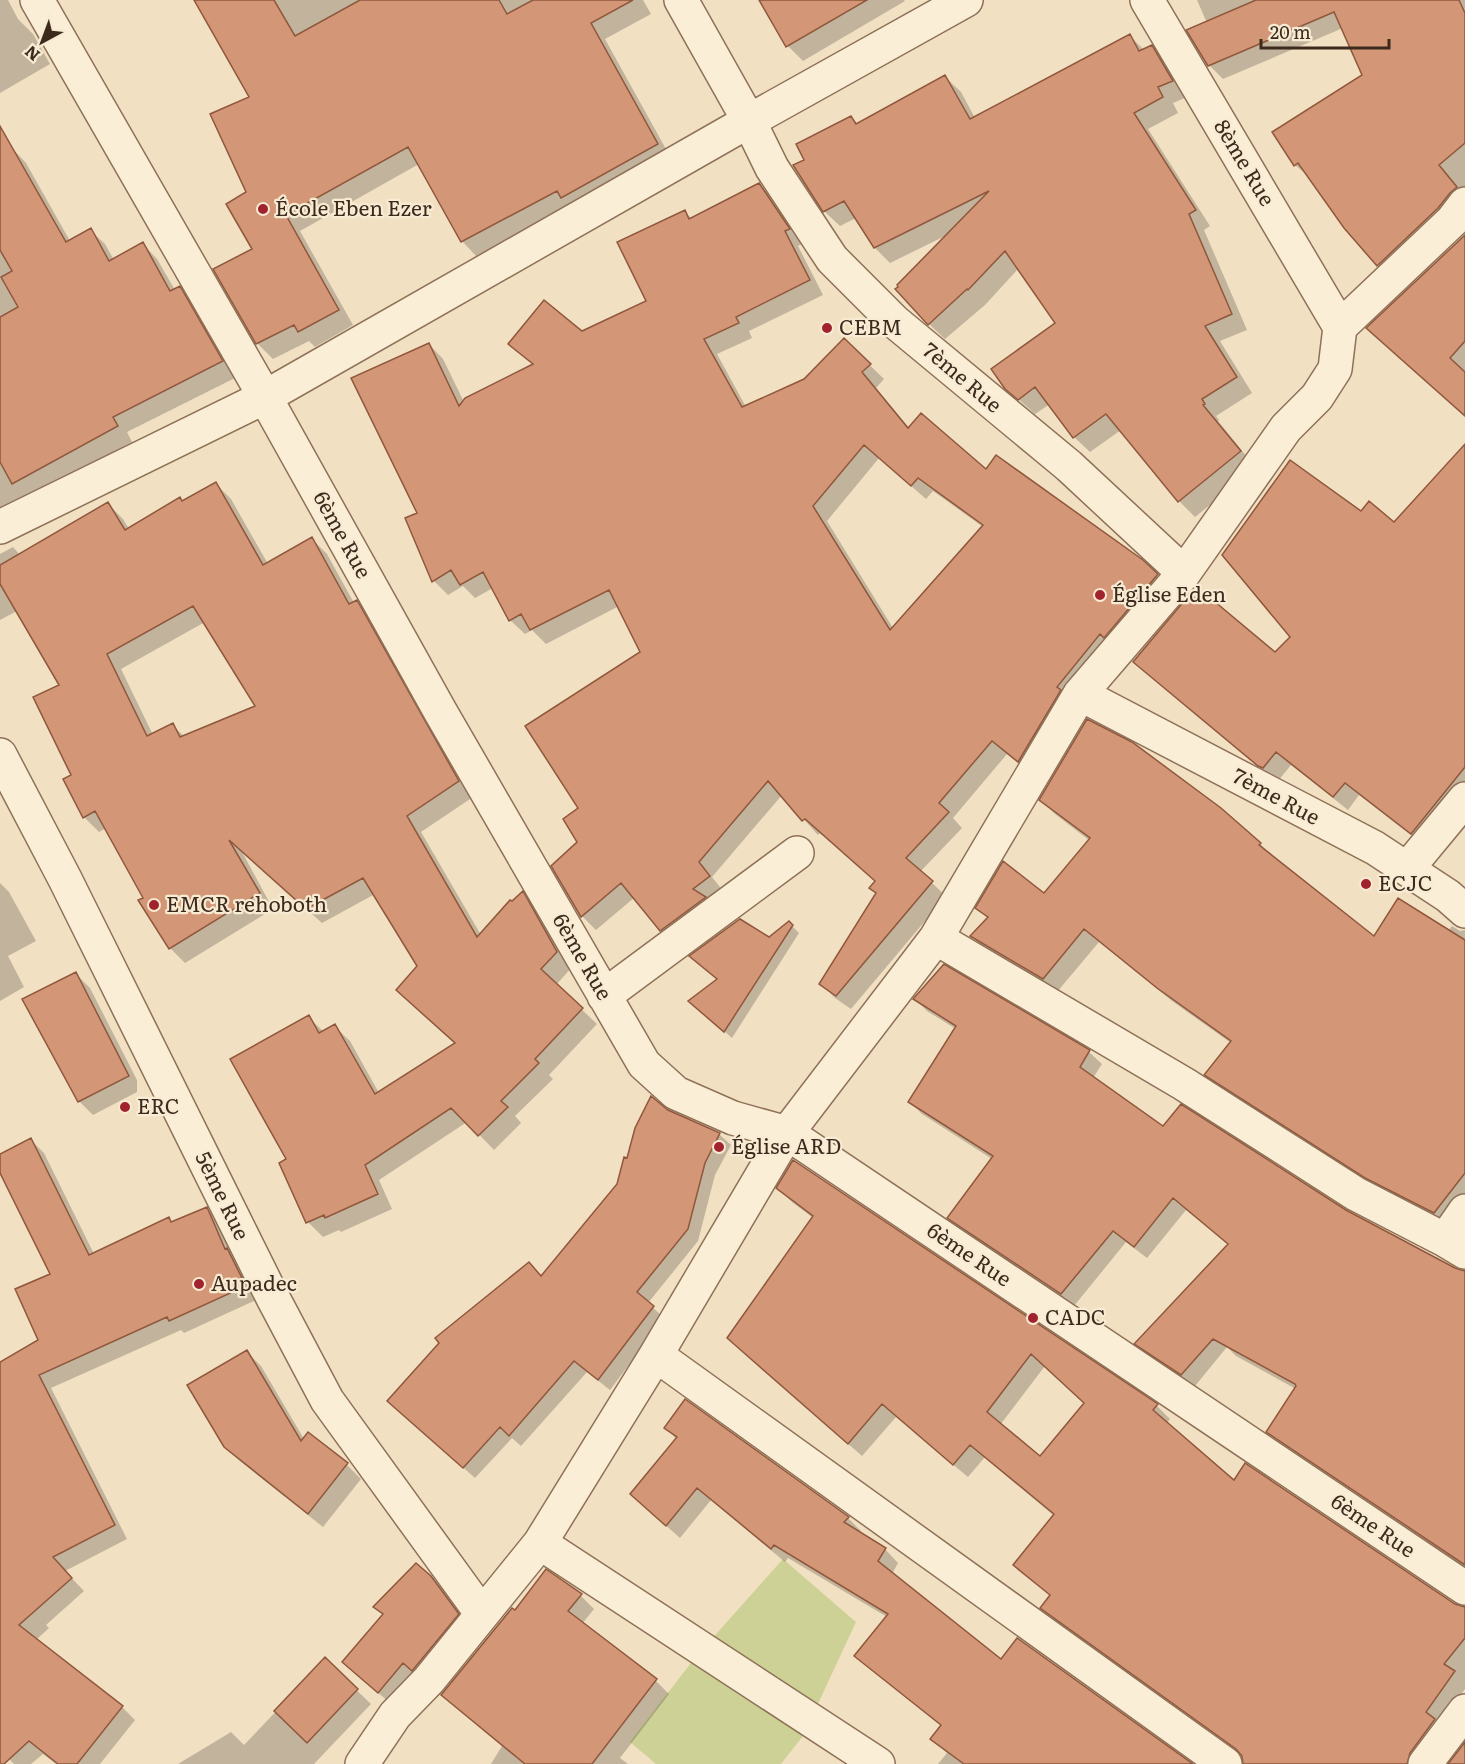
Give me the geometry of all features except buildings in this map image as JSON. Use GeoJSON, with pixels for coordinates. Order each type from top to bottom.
{"type":"FeatureCollection","features":[{"type":"Feature","properties":{"kind":"street","name":"6ème Rue"},"geometry":{"type":"LineString","coordinates":[[37,0],[265,397],[440,711],[644,1064],[676,1093],[733,1118],[787,1133],[1465,1588]]}},
{"type":"Feature","properties":{"kind":"street","name":"7ème Rue"},"geometry":{"type":"LineString","coordinates":[[681,0],[772,168],[832,259],[894,321],[1069,466],[1184,573]]}},
{"type":"Feature","properties":{"kind":"street"},"geometry":{"type":"LineString","coordinates":[[0,527],[265,397],[748,121],[966,0]]}},
{"type":"Feature","properties":{"kind":"street","name":"8ème Rue"},"geometry":{"type":"LineString","coordinates":[[1147,0],[1340,327]]}},
{"type":"Feature","properties":{"kind":"street"},"geometry":{"type":"LineString","coordinates":[[362,1764],[395,1715],[429,1680],[540,1543],[656,1355],[787,1133],[936,938],[1080,694],[1184,573],[1286,428],[1317,397],[1335,369],[1340,327],[1452,221],[1465,204]]}},
{"type":"Feature","properties":{"kind":"street","name":"7ème Rue"},"geometry":{"type":"LineString","coordinates":[[1080,694],[1375,848],[1448,896],[1465,911]]}},
{"type":"Feature","properties":{"kind":"street","name":"5ème Rue"},"geometry":{"type":"LineString","coordinates":[[0,755],[65,879],[272,1296],[327,1400],[482,1614]]}},
{"type":"Feature","properties":{"kind":"street"},"geometry":{"type":"LineString","coordinates":[[1407,869],[1465,799]]}},
{"type":"Feature","properties":{"kind":"street"},"geometry":{"type":"LineString","coordinates":[[604,996],[797,853]]}},
{"type":"Feature","properties":{"kind":"street"},"geometry":{"type":"LineString","coordinates":[[936,938],[1184,1084],[1356,1194],[1455,1246],[1465,1211]]}},
{"type":"Feature","properties":{"kind":"street"},"geometry":{"type":"LineString","coordinates":[[656,1355],[1225,1764]]}},
{"type":"Feature","properties":{"kind":"street"},"geometry":{"type":"LineString","coordinates":[[540,1543],[878,1764]]}},
{"type":"Feature","properties":{"kind":"street"},"geometry":{"type":"LineString","coordinates":[[1425,1764],[1463,1719]]}},
{"type":"Feature","properties":{"kind":"green space"},"geometry":{"type":"Polygon","coordinates":[[[783,1559],[856,1622],[803,1736],[781,1764],[656,1764],[630,1742],[694,1659],[783,1559]]]}},
{"type":"Feature","properties":{"kind":"place","name":"École Eben Ezer"},"geometry":{"type":"Point","coordinates":[263,209]}},
{"type":"Feature","properties":{"kind":"place","name":"CEBM"},"geometry":{"type":"Point","coordinates":[827,328]}},
{"type":"Feature","properties":{"kind":"place","name":"Église Eden"},"geometry":{"type":"Point","coordinates":[1100,595]}},
{"type":"Feature","properties":{"kind":"place","name":"ECJC"},"geometry":{"type":"Point","coordinates":[1366,884]}},
{"type":"Feature","properties":{"kind":"place","name":"EMCR rehoboth"},"geometry":{"type":"Point","coordinates":[154,905]}},
{"type":"Feature","properties":{"kind":"place","name":"ERC"},"geometry":{"type":"Point","coordinates":[125,1107]}},
{"type":"Feature","properties":{"kind":"place","name":"Église ARD"},"geometry":{"type":"Point","coordinates":[719,1147]}},
{"type":"Feature","properties":{"kind":"place","name":"Aupadec"},"geometry":{"type":"Point","coordinates":[199,1284]}},
{"type":"Feature","properties":{"kind":"place","name":"CADC"},"geometry":{"type":"Point","coordinates":[1033,1318]}}]}
